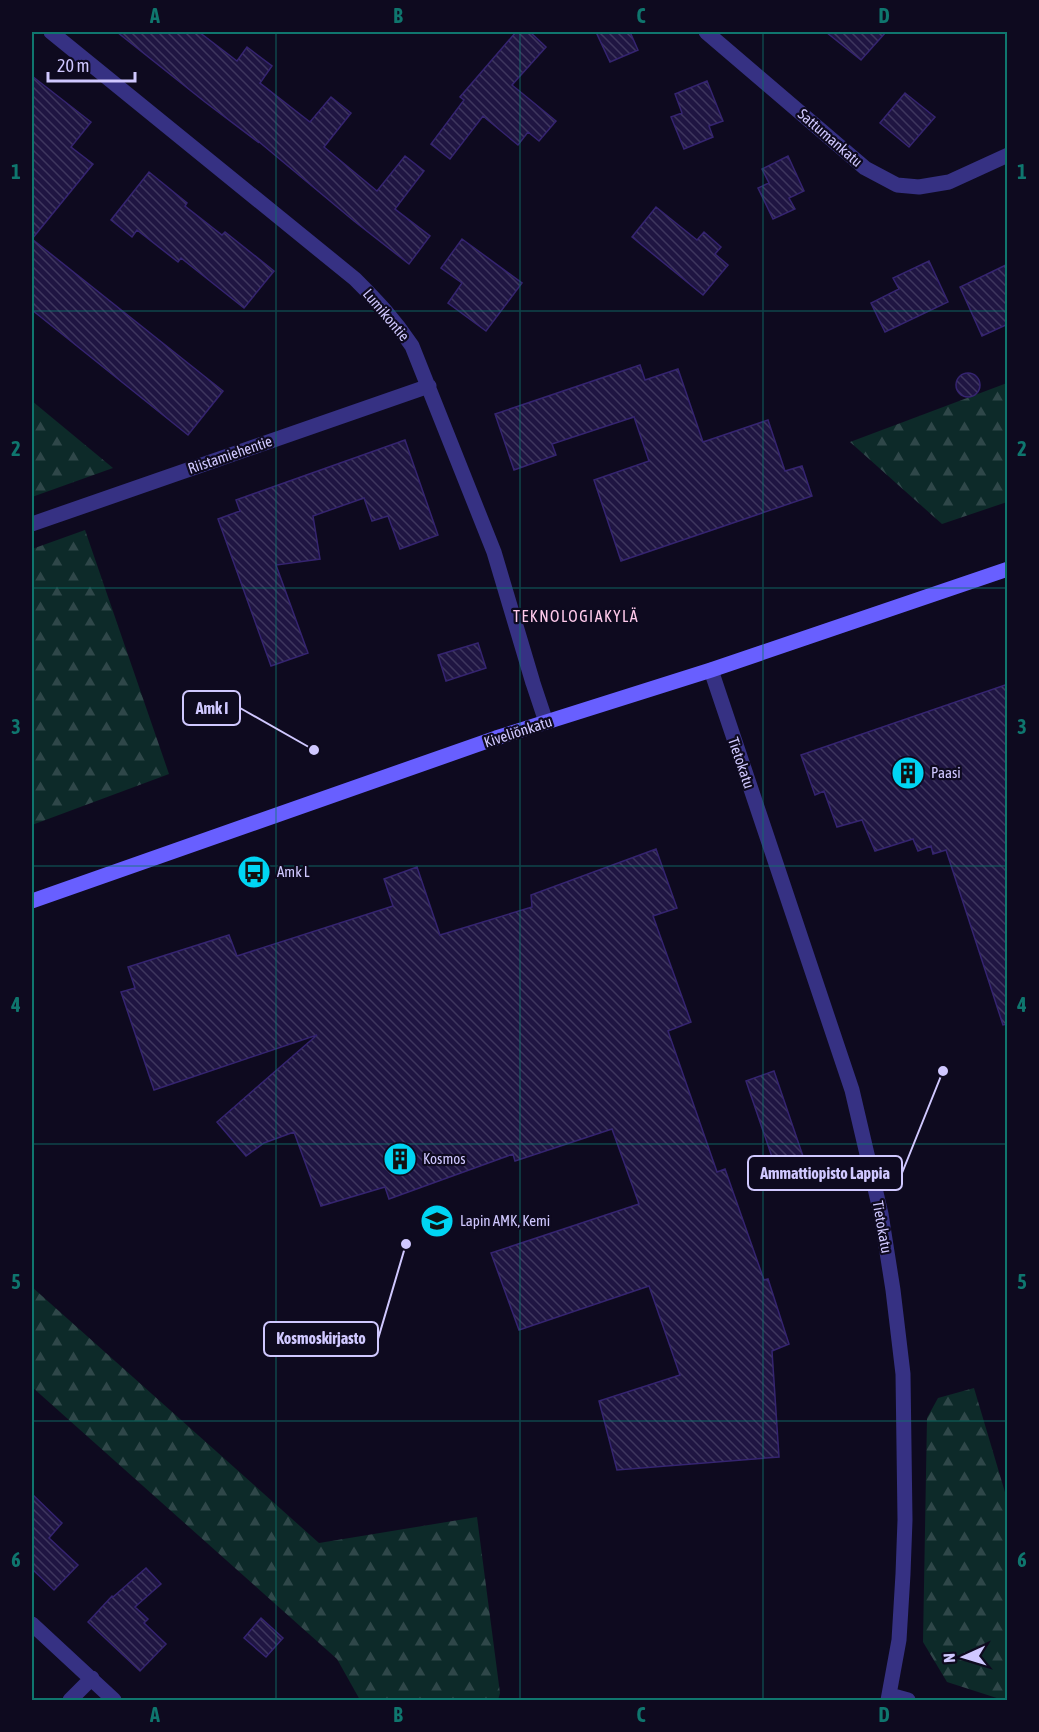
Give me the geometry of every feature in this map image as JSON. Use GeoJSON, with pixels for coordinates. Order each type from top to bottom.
{"type":"FeatureCollection","features":[{"type":"Feature","properties":{"kind":"main road","name":"Kiveliönkatu"},"geometry":{"type":"LineString","coordinates":[[32,901],[474,746],[711,670],[1008,569]]}},
{"type":"Feature","properties":{"kind":"street","name":"Lumikontie"},"geometry":{"type":"LineString","coordinates":[[51,32],[355,279],[399,326],[412,346],[429,386],[495,552],[546,722]]}},
{"type":"Feature","properties":{"kind":"street","name":"Sattumankatu"},"geometry":{"type":"LineString","coordinates":[[706,32],[865,168],[897,185],[919,188],[949,182],[1008,155]]}},
{"type":"Feature","properties":{"kind":"street","name":"Riistamiehentie"},"geometry":{"type":"LineString","coordinates":[[32,524],[429,386]]}},
{"type":"Feature","properties":{"kind":"street","name":"Tietokatu"},"geometry":{"type":"LineString","coordinates":[[711,670],[852,1090],[881,1214],[903,1374],[905,1520],[903,1574],[898,1640],[889,1698]]}},
{"type":"Feature","properties":{"kind":"street"},"geometry":{"type":"LineString","coordinates":[[32,1624],[114,1701]]}},
{"type":"Feature","properties":{"kind":"street"},"geometry":{"type":"LineString","coordinates":[[70,1701],[92,1678]]}},
{"type":"Feature","properties":{"kind":"street"},"geometry":{"type":"LineString","coordinates":[[889,1698],[908,1701]]}},
{"type":"Feature","properties":{"kind":"green space"},"geometry":{"type":"Polygon","coordinates":[[[1007,383],[1007,502],[942,524],[850,442],[1007,383]]]}},
{"type":"Feature","properties":{"kind":"green space"},"geometry":{"type":"Polygon","coordinates":[[[32,401],[113,468],[32,497],[32,401]]]}},
{"type":"Feature","properties":{"kind":"green space"},"geometry":{"type":"Polygon","coordinates":[[[85,530],[169,774],[32,825],[32,549],[85,530]]]}},
{"type":"Feature","properties":{"kind":"green space"},"geometry":{"type":"Polygon","coordinates":[[[32,1287],[319,1543],[477,1517],[500,1693],[498,1700],[360,1700],[337,1659],[32,1387],[32,1287]]]}},
{"type":"Feature","properties":{"kind":"green space"},"geometry":{"type":"Polygon","coordinates":[[[974,1388],[1007,1499],[1007,1700],[947,1682],[923,1642],[927,1418],[938,1398],[974,1388]]]}},
{"type":"Feature","properties":{"kind":"building"},"geometry":{"type":"Polygon","coordinates":[[[117,32],[199,32],[237,61],[247,47],[272,66],[260,83],[310,122],[331,97],[351,113],[324,147],[377,191],[405,156],[424,171],[395,209],[430,236],[409,264],[258,141],[117,32]]]}},
{"type":"Feature","properties":{"kind":"building"},"geometry":{"type":"Polygon","coordinates":[[[516,32],[530,32],[546,47],[512,85],[556,121],[539,141],[528,132],[518,145],[483,116],[450,159],[431,144],[464,100],[460,97],[516,32]]]}},
{"type":"Feature","properties":{"kind":"building"},"geometry":{"type":"Polygon","coordinates":[[[596,32],[630,32],[638,50],[610,62],[596,32]]]}},
{"type":"Feature","properties":{"kind":"building"},"geometry":{"type":"Polygon","coordinates":[[[826,32],[886,32],[861,60],[826,32]]]}},
{"type":"Feature","properties":{"kind":"building"},"geometry":{"type":"Polygon","coordinates":[[[32,76],[91,122],[71,147],[93,164],[32,239],[32,76]]]}},
{"type":"Feature","properties":{"kind":"building"},"geometry":{"type":"Polygon","coordinates":[[[707,81],[723,121],[709,126],[713,137],[684,149],[671,117],[682,113],[675,94],[707,81]]]}},
{"type":"Feature","properties":{"kind":"building"},"geometry":{"type":"Polygon","coordinates":[[[905,93],[935,117],[909,147],[880,123],[905,93]]]}},
{"type":"Feature","properties":{"kind":"building"},"geometry":{"type":"Polygon","coordinates":[[[788,156],[804,191],[789,198],[795,209],[773,219],[758,188],[769,183],[762,169],[788,156]]]}},
{"type":"Feature","properties":{"kind":"building"},"geometry":{"type":"Polygon","coordinates":[[[149,172],[187,203],[185,206],[222,235],[225,232],[274,271],[244,308],[181,258],[178,262],[137,230],[132,237],[111,220],[149,172]]]}},
{"type":"Feature","properties":{"kind":"building"},"geometry":{"type":"Polygon","coordinates":[[[656,207],[697,240],[704,232],[721,247],[715,254],[728,265],[703,295],[632,237],[656,207]]]}},
{"type":"Feature","properties":{"kind":"building"},"geometry":{"type":"Polygon","coordinates":[[[32,239],[223,391],[188,435],[32,310],[32,239]]]}},
{"type":"Feature","properties":{"kind":"building"},"geometry":{"type":"Polygon","coordinates":[[[462,239],[522,283],[486,331],[448,303],[462,283],[441,268],[462,239]]]}},
{"type":"Feature","properties":{"kind":"building"},"geometry":{"type":"Polygon","coordinates":[[[929,261],[948,302],[885,332],[871,303],[899,289],[893,278],[929,261]]]}},
{"type":"Feature","properties":{"kind":"building"},"geometry":{"type":"Polygon","coordinates":[[[1008,264],[1008,324],[982,336],[960,287],[1008,264]]]}},
{"type":"Feature","properties":{"kind":"building"},"geometry":{"type":"Polygon","coordinates":[[[640,365],[645,380],[678,369],[703,442],[768,420],[785,471],[802,466],[812,496],[621,561],[594,480],[649,461],[634,417],[552,444],[556,455],[514,470],[495,414],[640,365]]]}},
{"type":"Feature","properties":{"kind":"building"},"geometry":{"type":"Polygon","coordinates":[[[968,373],[977,376],[980,385],[977,394],[968,397],[959,394],[956,385],[959,376],[968,373]]]}},
{"type":"Feature","properties":{"kind":"building"},"geometry":{"type":"Polygon","coordinates":[[[405,440],[438,535],[400,549],[388,516],[372,521],[364,498],[313,516],[320,559],[276,565],[308,653],[271,666],[218,519],[240,511],[236,500],[405,440]]]}},
{"type":"Feature","properties":{"kind":"building"},"geometry":{"type":"Polygon","coordinates":[[[478,643],[486,668],[446,681],[438,655],[478,643]]]}},
{"type":"Feature","properties":{"kind":"building","name":"Paasi"},"geometry":{"type":"Polygon","coordinates":[[[1008,684],[1008,1024],[1003,1025],[946,850],[933,854],[931,846],[918,851],[913,839],[875,851],[862,820],[837,827],[824,791],[815,795],[801,755],[1008,684]]]}},
{"type":"Feature","properties":{"kind":"building","name":"Kosmos"},"geometry":{"type":"Polygon","coordinates":[[[656,849],[677,908],[653,916],[691,1022],[668,1031],[717,1172],[725,1169],[764,1280],[768,1279],[789,1344],[772,1351],[779,1457],[617,1470],[599,1401],[680,1375],[649,1286],[519,1330],[491,1253],[639,1204],[612,1129],[515,1161],[513,1154],[389,1199],[385,1187],[321,1206],[294,1132],[264,1143],[246,1156],[217,1122],[317,1035],[154,1090],[121,992],[135,988],[128,967],[229,935],[237,956],[393,906],[384,879],[417,867],[440,935],[532,907],[531,895],[656,849]]]}},
{"type":"Feature","properties":{"kind":"building"},"geometry":{"type":"Polygon","coordinates":[[[774,1071],[807,1168],[782,1176],[774,1156],[772,1157],[746,1081],[774,1071]]]}},
{"type":"Feature","properties":{"kind":"building"},"geometry":{"type":"Polygon","coordinates":[[[32,1494],[62,1523],[49,1538],[78,1565],[54,1590],[32,1569],[32,1494]]]}},
{"type":"Feature","properties":{"kind":"building"},"geometry":{"type":"Polygon","coordinates":[[[146,1568],[161,1584],[135,1607],[148,1619],[144,1623],[166,1644],[140,1671],[88,1622],[112,1596],[146,1568]]]}},
{"type":"Feature","properties":{"kind":"building"},"geometry":{"type":"Polygon","coordinates":[[[261,1618],[283,1638],[266,1657],[244,1638],[261,1618]]]}},
{"type":"Feature","properties":{"kind":"place","name":"Amk I"},"geometry":{"type":"Point","coordinates":[314,750]}},
{"type":"Feature","properties":{"kind":"place","name":"Paasi"},"geometry":{"type":"Point","coordinates":[908,773]}},
{"type":"Feature","properties":{"kind":"place","name":"Amk L"},"geometry":{"type":"Point","coordinates":[254,872]}},
{"type":"Feature","properties":{"kind":"place","name":"Ammattiopisto Lappia"},"geometry":{"type":"Point","coordinates":[943,1071]}},
{"type":"Feature","properties":{"kind":"place","name":"Kosmos"},"geometry":{"type":"Point","coordinates":[400,1159]}},
{"type":"Feature","properties":{"kind":"place","name":"Lapin AMK, Kemi"},"geometry":{"type":"Point","coordinates":[437,1221]}},
{"type":"Feature","properties":{"kind":"place","name":"Kosmoskirjasto"},"geometry":{"type":"Point","coordinates":[406,1244]}},
{"type":"Feature","properties":{"kind":"district","name":"TEKNOLOGIAKYLÄ"},"geometry":{"type":"Point","coordinates":[576,616]}}]}
